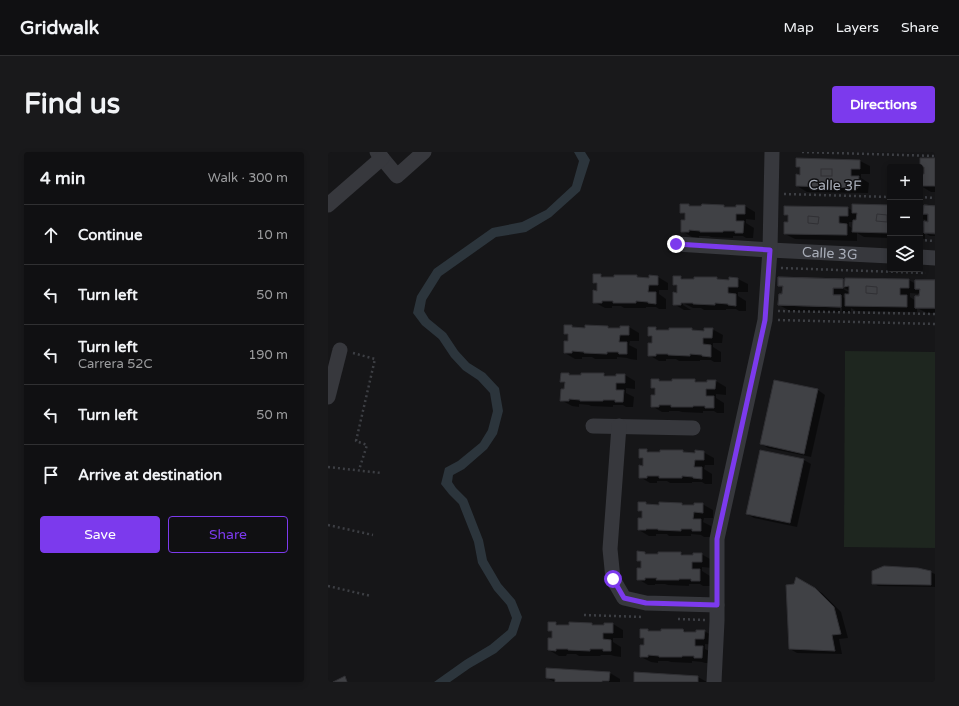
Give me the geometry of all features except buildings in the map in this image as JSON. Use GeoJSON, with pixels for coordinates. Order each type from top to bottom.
{"type":"FeatureCollection","features":[{"type":"Feature","properties":{"kind":"street"},"geometry":{"type":"LineString","coordinates":[[329,203],[380,155],[397,176],[424,152]]}},
{"type":"Feature","properties":{"kind":"street"},"geometry":{"type":"LineString","coordinates":[[714,682],[717,605],[717,539],[769,315],[772,152]]}},
{"type":"Feature","properties":{"kind":"street","name":"Calle 3G"},"geometry":{"type":"LineString","coordinates":[[676,244],[887,256]]}},
{"type":"Feature","properties":{"kind":"street"},"geometry":{"type":"LineString","coordinates":[[923,257],[935,258]]}},
{"type":"Feature","properties":{"kind":"street"},"geometry":{"type":"LineString","coordinates":[[328,397],[340,350]]}},
{"type":"Feature","properties":{"kind":"street"},"geometry":{"type":"LineString","coordinates":[[593,426],[693,428]]}},
{"type":"Feature","properties":{"kind":"street"},"geometry":{"type":"LineString","coordinates":[[619,426],[610,550],[613,579],[624,598],[646,603],[717,605]]}},
{"type":"Feature","properties":{"kind":"path"},"geometry":{"type":"LineString","coordinates":[[802,152],[935,156]]}},
{"type":"Feature","properties":{"kind":"path","name":"Calle 3F"},"geometry":{"type":"LineString","coordinates":[[779,194],[887,196]]}},
{"type":"Feature","properties":{"kind":"path"},"geometry":{"type":"LineString","coordinates":[[923,197],[935,198]]}},
{"type":"Feature","properties":{"kind":"path"},"geometry":{"type":"LineString","coordinates":[[923,240],[935,241]]}},
{"type":"Feature","properties":{"kind":"path"},"geometry":{"type":"LineString","coordinates":[[775,268],[927,273]]}},
{"type":"Feature","properties":{"kind":"path"},"geometry":{"type":"LineString","coordinates":[[769,315],[935,314]]}},
{"type":"Feature","properties":{"kind":"path"},"geometry":{"type":"LineString","coordinates":[[769,315],[935,324]]}},
{"type":"Feature","properties":{"kind":"path"},"geometry":{"type":"LineString","coordinates":[[340,350],[375,359],[356,441],[367,444],[359,470]]}},
{"type":"Feature","properties":{"kind":"path"},"geometry":{"type":"LineString","coordinates":[[328,467],[381,473]]}},
{"type":"Feature","properties":{"kind":"path"},"geometry":{"type":"LineString","coordinates":[[328,524],[373,535]]}},
{"type":"Feature","properties":{"kind":"path"},"geometry":{"type":"LineString","coordinates":[[328,586],[371,596]]}},
{"type":"Feature","properties":{"kind":"shaded area"},"geometry":{"type":"Polygon","coordinates":[[[574,152],[585,152],[590,160],[580,191],[551,217],[526,232],[496,237],[441,276],[426,300],[424,311],[429,319],[446,333],[458,351],[469,363],[485,373],[499,388],[503,411],[497,434],[487,449],[464,469],[453,475],[452,482],[467,499],[483,540],[487,560],[501,584],[515,600],[522,617],[516,635],[496,653],[450,682],[434,682],[465,660],[490,645],[508,630],[512,618],[507,605],[494,590],[478,563],[474,542],[459,504],[441,484],[445,468],[458,461],[480,443],[488,430],[493,411],[490,393],[478,380],[463,370],[451,357],[439,339],[422,325],[413,313],[417,296],[434,269],[492,228],[522,222],[546,210],[572,186],[579,161],[574,152]]]}},
{"type":"Feature","properties":{"kind":"shaded area"},"geometry":{"type":"Polygon","coordinates":[[[845,351],[935,352],[935,548],[844,547],[845,351]]]}},
{"type":"Feature","properties":{"kind":"route"},"geometry":{"type":"LineString","coordinates":[[613,579],[624,598],[646,603],[717,605],[717,539],[765,320],[770,250],[676,244]]}}]}
